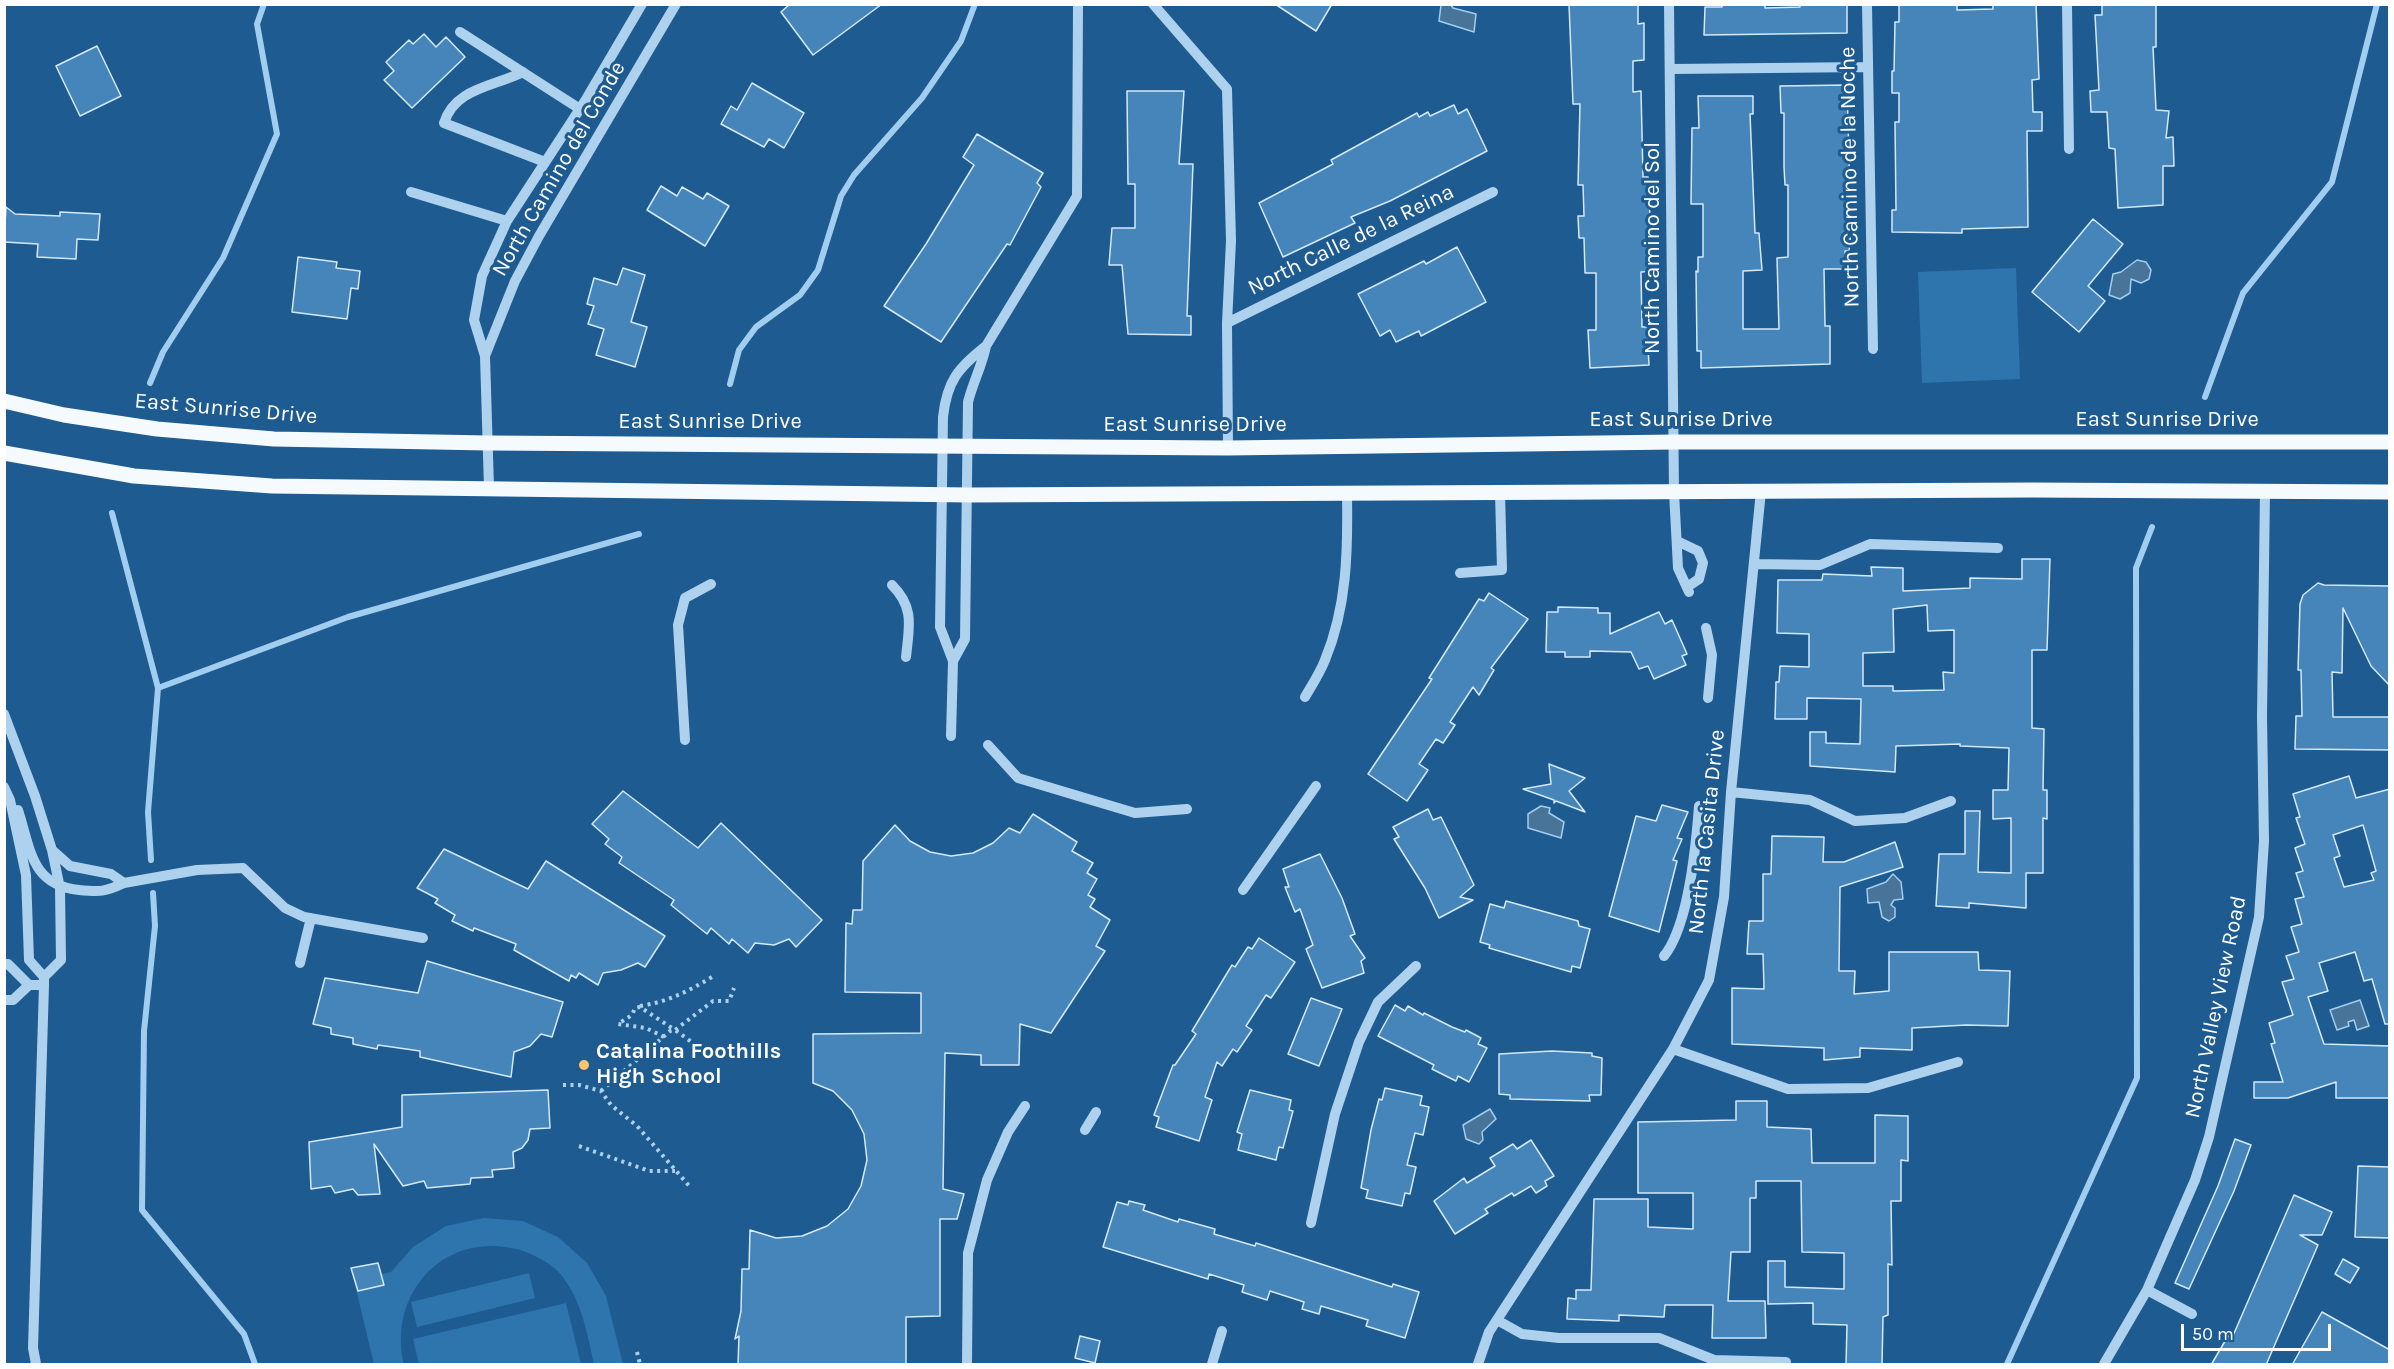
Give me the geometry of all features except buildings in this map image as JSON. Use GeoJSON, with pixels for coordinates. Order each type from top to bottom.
{"type":"FeatureCollection","features":[{"type":"Feature","properties":{"kind":"main road","name":"East Sunrise Drive"},"geometry":{"type":"LineString","coordinates":[[4,401],[64,415],[157,429],[274,439],[488,443],[1228,448],[1674,442],[2390,442]]}},
{"type":"Feature","properties":{"kind":"main road"},"geometry":{"type":"LineString","coordinates":[[4,453],[146,477],[272,486],[942,495],[1347,495],[1761,491],[2265,490],[2390,492]]}},
{"type":"Feature","properties":{"kind":"street","name":"North Camino del Conde"},"geometry":{"type":"LineString","coordinates":[[489,488],[485,356],[474,320],[482,276],[507,220],[580,109],[642,4]]}},
{"type":"Feature","properties":{"kind":"street","name":"North Camino del Conde"},"geometry":{"type":"LineString","coordinates":[[485,356],[515,281],[539,236],[676,4]]}},
{"type":"Feature","properties":{"kind":"street"},"geometry":{"type":"LineString","coordinates":[[953,661],[965,639],[970,446],[968,402],[972,383],[982,365],[986,346],[1077,196],[1078,4]]}},
{"type":"Feature","properties":{"kind":"street","name":"North Calle de la Reina"},"geometry":{"type":"LineString","coordinates":[[1153,4],[1227,88],[1231,240],[1227,322],[1228,448]]}},
{"type":"Feature","properties":{"kind":"street","name":"North Camino del Sol"},"geometry":{"type":"LineString","coordinates":[[1669,4],[1674,492],[1678,568],[1688,589],[1699,579],[1703,563],[1698,551],[1677,541]]}},
{"type":"Feature","properties":{"kind":"street","name":"North Camino de la Noche"},"geometry":{"type":"LineString","coordinates":[[1867,4],[1873,349]]}},
{"type":"Feature","properties":{"kind":"street"},"geometry":{"type":"LineString","coordinates":[[2067,4],[2069,149]]}},
{"type":"Feature","properties":{"kind":"street"},"geometry":{"type":"LineString","coordinates":[[460,32],[580,109]]}},
{"type":"Feature","properties":{"kind":"street"},"geometry":{"type":"LineString","coordinates":[[1671,69],[1868,66]]}},
{"type":"Feature","properties":{"kind":"street"},"geometry":{"type":"LineString","coordinates":[[523,72],[500,83],[462,95],[448,109],[444,123],[545,162]]}},
{"type":"Feature","properties":{"kind":"street"},"geometry":{"type":"LineString","coordinates":[[411,192],[507,220]]}},
{"type":"Feature","properties":{"kind":"street","name":"North Calle de la Reina"},"geometry":{"type":"LineString","coordinates":[[1227,322],[1493,192]]}},
{"type":"Feature","properties":{"kind":"street"},"geometry":{"type":"LineString","coordinates":[[951,736],[953,661],[940,627],[943,417],[948,388],[962,365],[986,346]]}},
{"type":"Feature","properties":{"kind":"street","name":"North Valley View Road"},"geometry":{"type":"LineString","coordinates":[[2104,1365],[2147,1290],[2178,1224],[2209,1137],[2259,917],[2264,841],[2262,717],[2265,490]]}},
{"type":"Feature","properties":{"kind":"street","name":"North la Casita Drive"},"geometry":{"type":"LineString","coordinates":[[1478,1365],[1489,1332],[1673,1050],[1708,980],[1724,897],[1731,792],[1761,491]]}},
{"type":"Feature","properties":{"kind":"street"},"geometry":{"type":"LineString","coordinates":[[1460,573],[1502,570],[1500,492]]}},
{"type":"Feature","properties":{"kind":"street"},"geometry":{"type":"LineString","coordinates":[[1305,697],[1325,662],[1337,621],[1347,567],[1347,495]]}},
{"type":"Feature","properties":{"kind":"street"},"geometry":{"type":"LineString","coordinates":[[1755,564],[1820,565],[1870,544],[1998,548]]}},
{"type":"Feature","properties":{"kind":"street"},"geometry":{"type":"LineString","coordinates":[[685,740],[678,625],[685,598],[711,584]]}},
{"type":"Feature","properties":{"kind":"street"},"geometry":{"type":"LineString","coordinates":[[892,585],[904,597],[910,615],[906,657]]}},
{"type":"Feature","properties":{"kind":"street"},"geometry":{"type":"LineString","coordinates":[[1706,628],[1712,655],[1708,699]]}},
{"type":"Feature","properties":{"kind":"street"},"geometry":{"type":"LineString","coordinates":[[4,714],[35,796],[52,850],[60,888],[61,960],[44,981],[29,985],[13,1000],[4,1000]]}},
{"type":"Feature","properties":{"kind":"street"},"geometry":{"type":"LineString","coordinates":[[988,745],[1018,777],[1136,813],[1187,809]]}},
{"type":"Feature","properties":{"kind":"street"},"geometry":{"type":"LineString","coordinates":[[4,786],[10,800],[26,874],[29,960],[44,981],[33,1348],[36,1365]]}},
{"type":"Feature","properties":{"kind":"street"},"geometry":{"type":"LineString","coordinates":[[1243,890],[1316,786]]}},
{"type":"Feature","properties":{"kind":"street"},"geometry":{"type":"LineString","coordinates":[[1731,792],[1810,800],[1855,821],[1905,818],[1951,801]]}},
{"type":"Feature","properties":{"kind":"street"},"geometry":{"type":"LineString","coordinates":[[10,800],[18,808],[37,867],[47,880],[60,888],[104,892],[123,883],[197,870],[243,868],[285,908],[311,918],[423,938]]}},
{"type":"Feature","properties":{"kind":"street"},"geometry":{"type":"LineString","coordinates":[[1664,956],[1673,945],[1695,863],[1699,806]]}},
{"type":"Feature","properties":{"kind":"street"},"geometry":{"type":"LineString","coordinates":[[52,850],[70,866],[111,874],[123,883]]}},
{"type":"Feature","properties":{"kind":"street"},"geometry":{"type":"LineString","coordinates":[[300,963],[311,918]]}},
{"type":"Feature","properties":{"kind":"street"},"geometry":{"type":"LineString","coordinates":[[4,964],[8,964],[29,985]]}},
{"type":"Feature","properties":{"kind":"street"},"geometry":{"type":"LineString","coordinates":[[1311,1223],[1335,1114],[1359,1042],[1378,1002],[1416,966]]}},
{"type":"Feature","properties":{"kind":"street"},"geometry":{"type":"LineString","coordinates":[[1673,1050],[1788,1089],[1868,1088],[1958,1062]]}},
{"type":"Feature","properties":{"kind":"street"},"geometry":{"type":"LineString","coordinates":[[967,1365],[968,1252],[987,1180],[1008,1132],[1025,1106]]}},
{"type":"Feature","properties":{"kind":"street"},"geometry":{"type":"LineString","coordinates":[[1085,1130],[1096,1112]]}},
{"type":"Feature","properties":{"kind":"street"},"geometry":{"type":"LineString","coordinates":[[2147,1290],[2192,1314]]}},
{"type":"Feature","properties":{"kind":"street"},"geometry":{"type":"LineString","coordinates":[[1497,1320],[1522,1334],[1559,1338],[1659,1338],[1713,1360],[1786,1362]]}},
{"type":"Feature","properties":{"kind":"street"},"geometry":{"type":"LineString","coordinates":[[1212,1365],[1221,1331]]}},
{"type":"Feature","properties":{"kind":"path"},"geometry":{"type":"LineString","coordinates":[[664,1037],[646,1028],[618,1024],[632,1015],[635,1008],[661,1003],[712,977]]}},
{"type":"Feature","properties":{"kind":"path"},"geometry":{"type":"LineString","coordinates":[[601,1091],[670,1031],[675,1030],[702,1008],[713,1002],[729,1001],[734,988]]}},
{"type":"Feature","properties":{"kind":"path"},"geometry":{"type":"LineString","coordinates":[[640,1006],[700,1048],[744,1049]]}},
{"type":"Feature","properties":{"kind":"path"},"geometry":{"type":"LineString","coordinates":[[563,1085],[579,1085],[601,1091],[611,1105],[637,1126],[691,1188]]}},
{"type":"Feature","properties":{"kind":"path"},"geometry":{"type":"LineString","coordinates":[[579,1146],[649,1171],[676,1171]]}},
{"type":"Feature","properties":{"kind":"path"},"geometry":{"type":"LineString","coordinates":[[637,1352],[640,1364]]}},
{"type":"Feature","properties":{"kind":"shaded area"},"geometry":{"type":"Polygon","coordinates":[[[1441,5],[1451,5],[1453,8],[1476,14],[1474,32],[1439,21],[1441,5]]]}},
{"type":"Feature","properties":{"kind":"shaded area"},"geometry":{"type":"Polygon","coordinates":[[[2137,260],[2146,262],[2151,270],[2149,279],[2141,283],[2131,279],[2130,293],[2120,299],[2109,295],[2113,274],[2121,272],[2137,260]]]}},
{"type":"Feature","properties":{"kind":"shaded area"},"geometry":{"type":"Polygon","coordinates":[[[2016,268],[2020,379],[1922,383],[1918,272],[2016,268]]]}},
{"type":"Feature","properties":{"kind":"shaded area"},"geometry":{"type":"Polygon","coordinates":[[[1541,806],[1550,808],[1549,813],[1564,822],[1561,838],[1528,828],[1528,814],[1541,806]]]}},
{"type":"Feature","properties":{"kind":"shaded area"},"geometry":{"type":"Polygon","coordinates":[[[1893,874],[1901,882],[1903,899],[1894,900],[1891,905],[1895,908],[1895,917],[1889,921],[1882,917],[1879,902],[1868,903],[1867,889],[1886,882],[1893,874]]]}},
{"type":"Feature","properties":{"kind":"shaded area"},"geometry":{"type":"Polygon","coordinates":[[[2360,1000],[2369,1026],[2357,1030],[2354,1020],[2348,1022],[2349,1026],[2337,1030],[2330,1010],[2360,1000]]]}},
{"type":"Feature","properties":{"kind":"shaded area"},"geometry":{"type":"Polygon","coordinates":[[[1490,1109],[1496,1119],[1482,1132],[1483,1140],[1479,1144],[1466,1139],[1463,1125],[1490,1109]]]}},
{"type":"Feature","properties":{"kind":"shaded area"},"geometry":{"type":"Polygon","coordinates":[[[484,1218],[523,1221],[558,1237],[587,1263],[606,1296],[623,1364],[594,1364],[579,1307],[569,1286],[558,1271],[542,1260],[520,1250],[493,1246],[468,1249],[446,1258],[428,1272],[414,1291],[405,1313],[401,1338],[404,1364],[374,1364],[354,1281],[391,1272],[413,1247],[446,1226],[484,1218]]]}},
{"type":"Feature","properties":{"kind":"shaded area"},"geometry":{"type":"Polygon","coordinates":[[[529,1273],[535,1298],[417,1327],[411,1302],[529,1273]]]}},
{"type":"Feature","properties":{"kind":"shaded area"},"geometry":{"type":"Polygon","coordinates":[[[566,1303],[581,1364],[419,1364],[413,1339],[566,1303]]]}},
{"type":"Feature","properties":{"kind":"waterway"},"geometry":{"type":"LineString","coordinates":[[150,383],[163,352],[223,258],[277,134],[257,24],[264,4]]}},
{"type":"Feature","properties":{"kind":"waterway"},"geometry":{"type":"LineString","coordinates":[[730,384],[739,350],[756,327],[800,295],[818,270],[841,196],[854,175],[922,98],[961,41],[975,4]]}},
{"type":"Feature","properties":{"kind":"waterway"},"geometry":{"type":"LineString","coordinates":[[2205,397],[2243,293],[2332,182],[2377,4]]}},
{"type":"Feature","properties":{"kind":"waterway"},"geometry":{"type":"LineString","coordinates":[[112,513],[158,688],[148,812],[151,860]]}},
{"type":"Feature","properties":{"kind":"waterway"},"geometry":{"type":"LineString","coordinates":[[2007,1364],[2137,1078],[2136,568],[2152,527]]}},
{"type":"Feature","properties":{"kind":"waterway"},"geometry":{"type":"LineString","coordinates":[[158,688],[348,617],[639,534]]}},
{"type":"Feature","properties":{"kind":"waterway"},"geometry":{"type":"LineString","coordinates":[[153,893],[155,926],[144,1031],[142,1210],[244,1334],[255,1364]]}},
{"type":"Feature","properties":{"kind":"place","name":"Catalina Foothills High School"},"geometry":{"type":"Point","coordinates":[584,1065]}}]}
